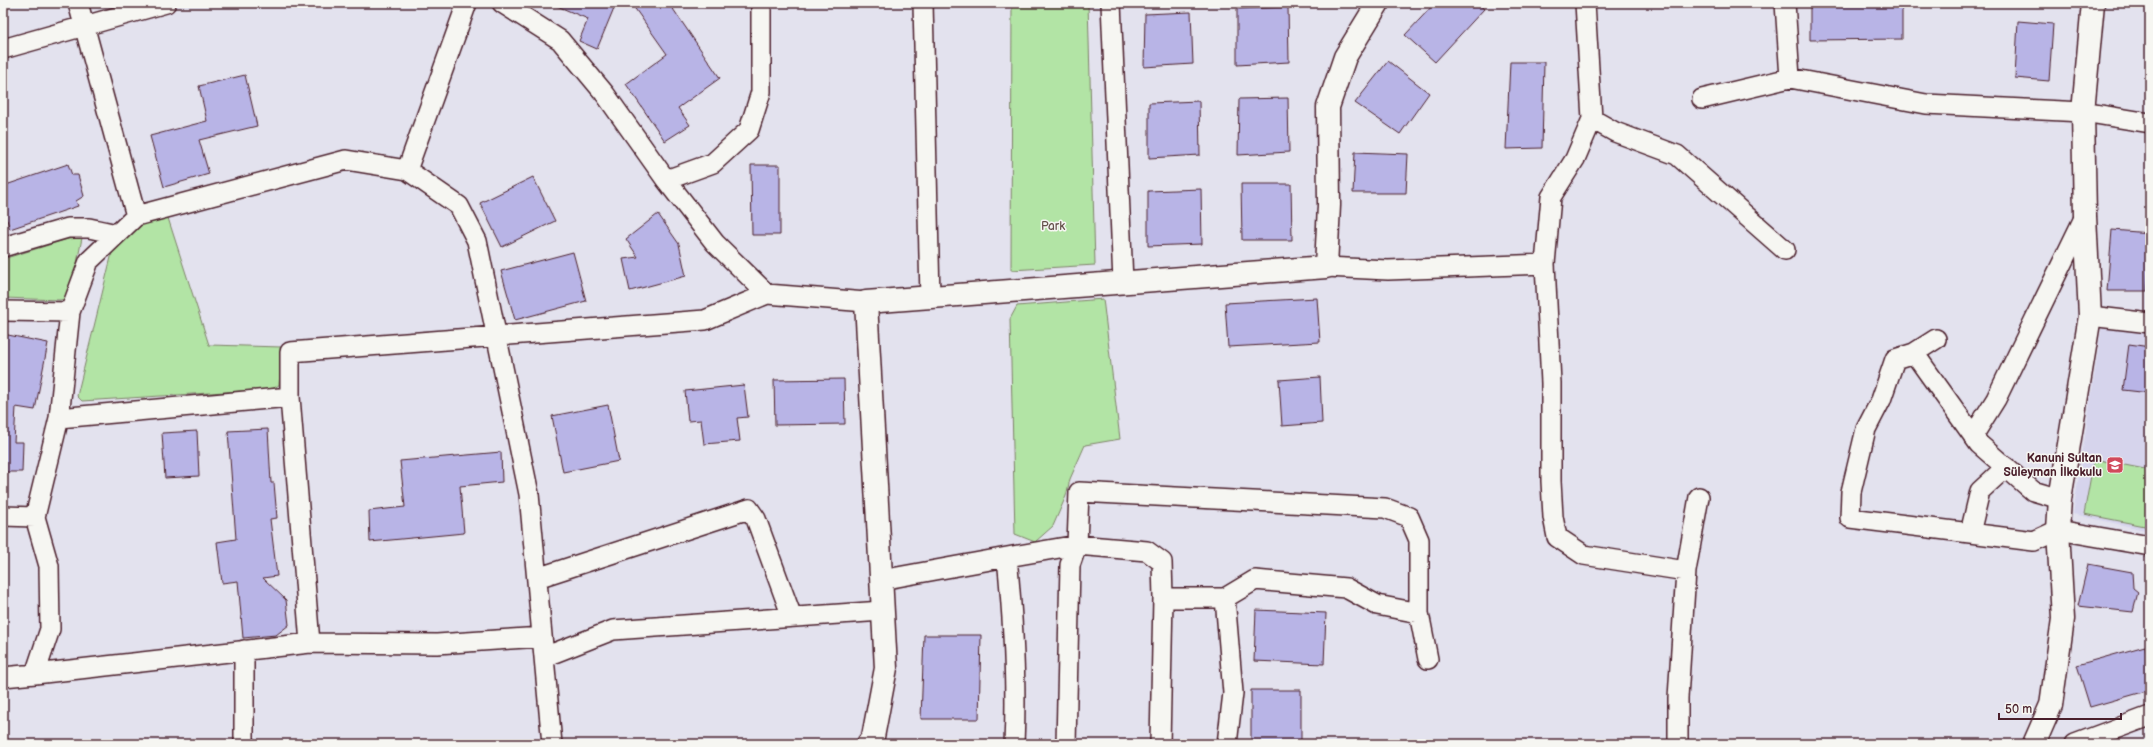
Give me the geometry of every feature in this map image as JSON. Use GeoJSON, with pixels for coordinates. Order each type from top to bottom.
{"type":"FeatureCollection","features":[{"type":"Feature","properties":{"kind":"street"},"geometry":{"type":"LineString","coordinates":[[78,3],[136,216]]}},
{"type":"Feature","properties":{"kind":"street"},"geometry":{"type":"LineString","coordinates":[[3,49],[166,3]]}},
{"type":"Feature","properties":{"kind":"street"},"geometry":{"type":"LineString","coordinates":[[407,170],[467,3]]}},
{"type":"Feature","properties":{"kind":"street"},"geometry":{"type":"LineString","coordinates":[[502,3],[560,40],[605,94],[666,180],[715,243],[767,294]]}},
{"type":"Feature","properties":{"kind":"street"},"geometry":{"type":"LineString","coordinates":[[666,180],[713,163],[749,130],[761,92],[761,3]]}},
{"type":"Feature","properties":{"kind":"street"},"geometry":{"type":"LineString","coordinates":[[923,3],[930,297]]}},
{"type":"Feature","properties":{"kind":"street"},"geometry":{"type":"LineString","coordinates":[[1111,3],[1123,282]]}},
{"type":"Feature","properties":{"kind":"street"},"geometry":{"type":"LineString","coordinates":[[1326,267],[1329,205],[1328,106],[1345,57],[1378,3]]}},
{"type":"Feature","properties":{"kind":"street"},"geometry":{"type":"LineString","coordinates":[[1585,3],[1592,119],[1575,159],[1551,197],[1545,264],[1551,384],[1551,481],[1553,517],[1557,537],[1584,555],[1686,571]]}},
{"type":"Feature","properties":{"kind":"street"},"geometry":{"type":"LineString","coordinates":[[1785,3],[1790,78]]}},
{"type":"Feature","properties":{"kind":"street"},"geometry":{"type":"LineString","coordinates":[[2034,744],[2051,705],[2063,619],[2058,530],[2060,499],[2090,316],[2085,216],[2083,112],[2093,3]]}},
{"type":"Feature","properties":{"kind":"street"},"geometry":{"type":"LineString","coordinates":[[1702,99],[1790,78],[1926,104],[2083,112],[2150,123]]}},
{"type":"Feature","properties":{"kind":"street"},"geometry":{"type":"LineString","coordinates":[[1592,119],[1615,132],[1677,155],[1785,250]]}},
{"type":"Feature","properties":{"kind":"street"},"geometry":{"type":"LineString","coordinates":[[35,674],[50,629],[49,566],[35,517],[59,418],[70,312],[89,261],[136,216],[346,160],[407,170],[459,206],[477,241],[529,494],[552,744]]}},
{"type":"Feature","properties":{"kind":"street"},"geometry":{"type":"LineString","coordinates":[[1973,436],[1996,399],[2085,216]]}},
{"type":"Feature","properties":{"kind":"street"},"geometry":{"type":"LineString","coordinates":[[3,247],[68,228],[89,228],[117,234]]}},
{"type":"Feature","properties":{"kind":"street"},"geometry":{"type":"LineString","coordinates":[[310,643],[290,397],[290,352],[705,320],[767,294],[866,302],[1326,267],[1388,270],[1545,264]]}},
{"type":"Feature","properties":{"kind":"street"},"geometry":{"type":"LineString","coordinates":[[866,302],[886,668],[873,737],[868,744]]}},
{"type":"Feature","properties":{"kind":"street"},"geometry":{"type":"LineString","coordinates":[[3,311],[70,312]]}},
{"type":"Feature","properties":{"kind":"street"},"geometry":{"type":"LineString","coordinates":[[2090,316],[2150,323]]}},
{"type":"Feature","properties":{"kind":"street"},"geometry":{"type":"LineString","coordinates":[[1936,339],[1914,354],[1895,360],[1881,400],[1866,429],[1850,492],[1850,518],[2034,541],[2058,530],[2150,546]]}},
{"type":"Feature","properties":{"kind":"street"},"geometry":{"type":"LineString","coordinates":[[1914,354],[1979,444],[2033,491],[2060,499]]}},
{"type":"Feature","properties":{"kind":"street"},"geometry":{"type":"LineString","coordinates":[[59,418],[290,397]]}},
{"type":"Feature","properties":{"kind":"street"},"geometry":{"type":"LineString","coordinates":[[1970,533],[1980,491],[2006,467]]}},
{"type":"Feature","properties":{"kind":"street"},"geometry":{"type":"LineString","coordinates":[[1066,744],[1070,565],[1077,545],[1079,492],[1385,508],[1409,517],[1419,540],[1420,613],[1428,659]]}},
{"type":"Feature","properties":{"kind":"street"},"geometry":{"type":"LineString","coordinates":[[1678,744],[1678,698],[1686,571],[1699,497]]}},
{"type":"Feature","properties":{"kind":"street"},"geometry":{"type":"LineString","coordinates":[[537,578],[749,510],[756,520],[792,617]]}},
{"type":"Feature","properties":{"kind":"street"},"geometry":{"type":"LineString","coordinates":[[3,516],[35,517]]}},
{"type":"Feature","properties":{"kind":"street"},"geometry":{"type":"LineString","coordinates":[[881,580],[1077,545],[1147,551],[1162,562],[1163,598],[1160,744]]}},
{"type":"Feature","properties":{"kind":"street"},"geometry":{"type":"LineString","coordinates":[[1006,557],[1011,598],[1016,715],[1014,744]]}},
{"type":"Feature","properties":{"kind":"street"},"geometry":{"type":"LineString","coordinates":[[1163,598],[1225,598],[1255,580],[1346,588],[1377,605],[1420,613]]}},
{"type":"Feature","properties":{"kind":"street"},"geometry":{"type":"LineString","coordinates":[[1225,598],[1233,693],[1227,744]]}},
{"type":"Feature","properties":{"kind":"street"},"geometry":{"type":"LineString","coordinates":[[544,657],[613,630],[882,611]]}},
{"type":"Feature","properties":{"kind":"street"},"geometry":{"type":"LineString","coordinates":[[3,677],[310,643],[437,644],[542,637]]}},
{"type":"Feature","properties":{"kind":"street"},"geometry":{"type":"LineString","coordinates":[[244,650],[244,744]]}},
{"type":"Feature","properties":{"kind":"street"},"geometry":{"type":"LineString","coordinates":[[2075,744],[2150,716]]}},
{"type":"Feature","properties":{"kind":"shaded area","name":"Kanuni Sultan Süleyman İlkokulu"},"geometry":{"type":"Polygon","coordinates":[[[2102,325],[2150,331],[2150,531],[2073,514],[2102,325]]]}},
{"type":"Feature","properties":{"kind":"green space","name":"Park"},"geometry":{"type":"Polygon","coordinates":[[[1012,3],[1088,3],[1095,265],[1011,270],[1012,3]]]}},
{"type":"Feature","properties":{"kind":"green space"},"geometry":{"type":"Polygon","coordinates":[[[168,218],[209,345],[282,347],[279,385],[272,389],[82,401],[77,396],[112,253],[139,223],[168,218]]]}},
{"type":"Feature","properties":{"kind":"green space"},"geometry":{"type":"Polygon","coordinates":[[[82,238],[70,298],[60,300],[3,298],[3,259],[68,239],[82,238]]]}},
{"type":"Feature","properties":{"kind":"green space"},"geometry":{"type":"Polygon","coordinates":[[[1103,299],[1120,439],[1085,445],[1070,479],[1066,496],[1053,526],[1035,542],[1015,534],[1010,319],[1017,306],[1103,299]]]}},
{"type":"Feature","properties":{"kind":"green space"},"geometry":{"type":"Polygon","coordinates":[[[2094,459],[2150,470],[2150,527],[2084,514],[2094,459]]]}},
{"type":"Feature","properties":{"kind":"building"},"geometry":{"type":"Polygon","coordinates":[[[550,3],[616,3],[597,49],[579,41],[588,19],[550,3]]]}},
{"type":"Feature","properties":{"kind":"building"},"geometry":{"type":"Polygon","coordinates":[[[631,3],[669,3],[720,78],[678,108],[690,125],[665,141],[626,84],[667,54],[631,3]]]}},
{"type":"Feature","properties":{"kind":"building"},"geometry":{"type":"Polygon","coordinates":[[[1435,3],[1477,3],[1484,9],[1435,62],[1405,35],[1435,3]]]}},
{"type":"Feature","properties":{"kind":"building"},"geometry":{"type":"Polygon","coordinates":[[[1810,3],[1902,3],[1902,39],[1810,40],[1810,3]]]}},
{"type":"Feature","properties":{"kind":"building"},"geometry":{"type":"Polygon","coordinates":[[[1288,7],[1289,62],[1237,65],[1237,9],[1288,7]]]}},
{"type":"Feature","properties":{"kind":"building"},"geometry":{"type":"Polygon","coordinates":[[[1191,12],[1193,64],[1144,67],[1145,14],[1191,12]]]}},
{"type":"Feature","properties":{"kind":"building"},"geometry":{"type":"Polygon","coordinates":[[[2018,21],[2053,24],[2049,81],[2015,78],[2018,21]]]}},
{"type":"Feature","properties":{"kind":"building"},"geometry":{"type":"Polygon","coordinates":[[[1388,61],[1429,93],[1400,134],[1355,103],[1388,61]]]}},
{"type":"Feature","properties":{"kind":"building"},"geometry":{"type":"Polygon","coordinates":[[[1510,62],[1544,62],[1542,148],[1506,149],[1510,62]]]}},
{"type":"Feature","properties":{"kind":"building"},"geometry":{"type":"Polygon","coordinates":[[[245,75],[257,126],[199,140],[209,174],[164,187],[150,136],[207,121],[199,86],[245,75]]]}},
{"type":"Feature","properties":{"kind":"building"},"geometry":{"type":"Polygon","coordinates":[[[1288,98],[1289,152],[1238,155],[1239,99],[1288,98]]]}},
{"type":"Feature","properties":{"kind":"building"},"geometry":{"type":"Polygon","coordinates":[[[1199,101],[1200,155],[1149,158],[1149,103],[1199,101]]]}},
{"type":"Feature","properties":{"kind":"building"},"geometry":{"type":"Polygon","coordinates":[[[1355,152],[1408,154],[1406,193],[1353,193],[1355,152]]]}},
{"type":"Feature","properties":{"kind":"building"},"geometry":{"type":"Polygon","coordinates":[[[68,164],[72,175],[78,175],[84,196],[76,201],[78,206],[10,229],[7,220],[3,220],[3,186],[68,164]]]}},
{"type":"Feature","properties":{"kind":"building"},"geometry":{"type":"Polygon","coordinates":[[[751,165],[780,165],[780,235],[752,235],[751,165]]]}},
{"type":"Feature","properties":{"kind":"building"},"geometry":{"type":"Polygon","coordinates":[[[533,177],[555,221],[502,247],[480,203],[533,177]]]}},
{"type":"Feature","properties":{"kind":"building"},"geometry":{"type":"Polygon","coordinates":[[[1241,184],[1291,184],[1292,240],[1242,240],[1241,184]]]}},
{"type":"Feature","properties":{"kind":"building"},"geometry":{"type":"Polygon","coordinates":[[[1201,189],[1202,244],[1148,246],[1148,191],[1201,189]]]}},
{"type":"Feature","properties":{"kind":"building"},"geometry":{"type":"Polygon","coordinates":[[[658,214],[679,244],[686,276],[630,291],[623,259],[638,257],[626,239],[658,214]]]}},
{"type":"Feature","properties":{"kind":"building"},"geometry":{"type":"Polygon","coordinates":[[[2112,230],[2150,233],[2147,291],[2107,291],[2112,230]]]}},
{"type":"Feature","properties":{"kind":"building"},"geometry":{"type":"Polygon","coordinates":[[[573,252],[586,301],[515,320],[501,271],[573,252]]]}},
{"type":"Feature","properties":{"kind":"building"},"geometry":{"type":"Polygon","coordinates":[[[1317,298],[1320,342],[1228,347],[1225,303],[1317,298]]]}},
{"type":"Feature","properties":{"kind":"building"},"geometry":{"type":"Polygon","coordinates":[[[3,334],[48,343],[35,410],[16,407],[14,442],[23,442],[22,472],[3,472],[3,334]]]}},
{"type":"Feature","properties":{"kind":"building"},"geometry":{"type":"Polygon","coordinates":[[[2129,344],[2150,347],[2150,393],[2123,390],[2129,344]]]}},
{"type":"Feature","properties":{"kind":"building"},"geometry":{"type":"Polygon","coordinates":[[[1320,377],[1322,423],[1282,426],[1279,380],[1320,377]]]}},
{"type":"Feature","properties":{"kind":"building"},"geometry":{"type":"Polygon","coordinates":[[[844,379],[845,424],[775,425],[774,380],[844,379]]]}},
{"type":"Feature","properties":{"kind":"building"},"geometry":{"type":"Polygon","coordinates":[[[744,385],[748,417],[737,418],[740,441],[704,444],[701,420],[688,421],[685,391],[744,385]]]}},
{"type":"Feature","properties":{"kind":"building"},"geometry":{"type":"Polygon","coordinates":[[[608,405],[619,461],[563,472],[552,416],[608,405]]]}},
{"type":"Feature","properties":{"kind":"building"},"geometry":{"type":"Polygon","coordinates":[[[268,429],[271,483],[274,483],[277,518],[270,519],[277,576],[263,578],[286,600],[289,625],[276,635],[243,638],[238,581],[222,583],[217,542],[236,539],[228,431],[268,429]]]}},
{"type":"Feature","properties":{"kind":"building"},"geometry":{"type":"Polygon","coordinates":[[[197,431],[199,476],[165,478],[162,433],[197,431]]]}},
{"type":"Feature","properties":{"kind":"building"},"geometry":{"type":"Polygon","coordinates":[[[501,452],[502,482],[460,486],[464,533],[370,542],[369,511],[405,507],[400,461],[501,452]]]}},
{"type":"Feature","properties":{"kind":"building"},"geometry":{"type":"Polygon","coordinates":[[[2088,564],[2132,572],[2133,588],[2138,592],[2133,612],[2078,606],[2088,564]]]}},
{"type":"Feature","properties":{"kind":"building"},"geometry":{"type":"Polygon","coordinates":[[[1256,610],[1326,613],[1324,664],[1254,661],[1256,610]]]}},
{"type":"Feature","properties":{"kind":"building"},"geometry":{"type":"Polygon","coordinates":[[[924,635],[981,635],[979,719],[921,719],[924,635]]]}},
{"type":"Feature","properties":{"kind":"building"},"geometry":{"type":"Polygon","coordinates":[[[2145,646],[2150,664],[2150,690],[2090,707],[2077,665],[2145,646]]]}},
{"type":"Feature","properties":{"kind":"building"},"geometry":{"type":"Polygon","coordinates":[[[1251,690],[1301,690],[1301,744],[1251,744],[1251,690]]]}},
{"type":"Feature","properties":{"kind":"place","name":"Kanuni Sultan Süleyman İlkokulu"},"geometry":{"type":"Point","coordinates":[2115,465]}}]}
